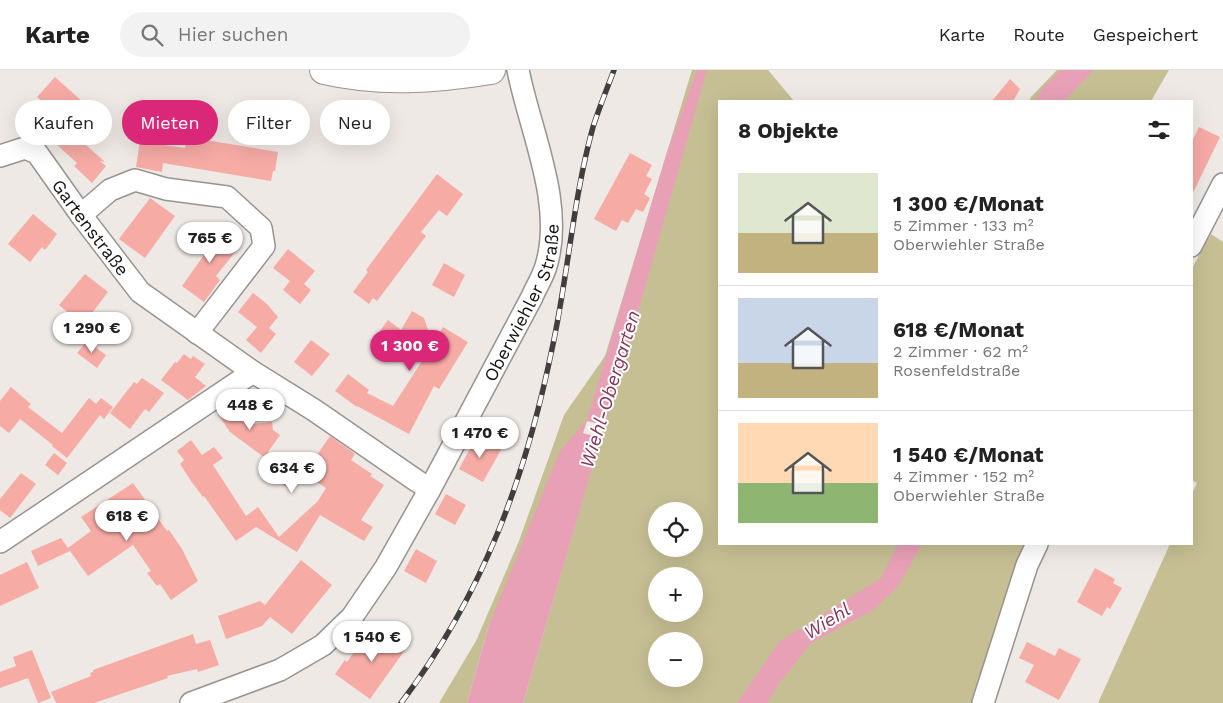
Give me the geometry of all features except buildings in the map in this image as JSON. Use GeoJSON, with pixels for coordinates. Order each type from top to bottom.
{"type":"FeatureCollection","features":[{"type":"Feature","properties":{"kind":"street"},"geometry":{"type":"LineString","coordinates":[[324,70],[385,79],[455,76],[491,70]]}},
{"type":"Feature","properties":{"kind":"street","name":"Oberwiehler Straße"},"geometry":{"type":"LineString","coordinates":[[190,703],[280,670],[324,645],[352,617],[386,567],[532,298],[546,266],[552,232],[549,198],[541,158],[524,99],[518,70]]}},
{"type":"Feature","properties":{"kind":"street","name":"Gartenstraße"},"geometry":{"type":"LineString","coordinates":[[0,156],[25,148],[36,154],[140,292],[253,372],[314,410],[430,489]]}},
{"type":"Feature","properties":{"kind":"street"},"geometry":{"type":"LineString","coordinates":[[80,214],[110,190],[136,180],[166,189],[227,197],[261,228],[264,246],[197,333]]}},
{"type":"Feature","properties":{"kind":"street"},"geometry":{"type":"LineString","coordinates":[[1193,242],[1223,184]]}},
{"type":"Feature","properties":{"kind":"street"},"geometry":{"type":"LineString","coordinates":[[0,542],[253,372]]}},
{"type":"Feature","properties":{"kind":"street"},"geometry":{"type":"LineString","coordinates":[[984,703],[1027,565],[1037,545]]}},
{"type":"Feature","properties":{"kind":"shaded area"},"geometry":{"type":"Polygon","coordinates":[[[692,70],[768,70],[793,100],[718,100],[718,545],[1029,545],[982,703],[523,703],[594,460],[489,625],[467,703],[439,703],[476,641],[519,541],[564,415],[605,356],[692,70]]]}},
{"type":"Feature","properties":{"kind":"shaded area"},"geometry":{"type":"Polygon","coordinates":[[[1057,70],[1169,70],[1152,100],[1030,100],[1057,70]]]}},
{"type":"Feature","properties":{"kind":"shaded area"},"geometry":{"type":"Polygon","coordinates":[[[1211,234],[1223,242],[1223,703],[1098,703],[1170,545],[1193,545],[1193,492],[1197,483],[1193,480],[1193,266],[1211,234]]]}},
{"type":"Feature","properties":{"kind":"water","name":"Wiehl-Obergarten"},"geometry":{"type":"Polygon","coordinates":[[[697,70],[707,70],[523,703],[467,703],[489,625],[560,451],[587,420],[667,152],[697,70]]]}},
{"type":"Feature","properties":{"kind":"water"},"geometry":{"type":"Polygon","coordinates":[[[1061,70],[1094,70],[1065,100],[1036,100],[1042,89],[1061,70]]]}},
{"type":"Feature","properties":{"kind":"water","name":"Wiehl"},"geometry":{"type":"Polygon","coordinates":[[[898,545],[921,545],[898,586],[873,610],[811,643],[780,682],[767,703],[737,703],[779,642],[881,578],[898,545]]]}},
{"type":"Feature","properties":{"kind":"pier"},"geometry":{"type":"Polygon","coordinates":[[[587,421],[604,425],[601,438],[583,433],[587,421]]]}},
{"type":"Feature","properties":{"kind":"railway"},"geometry":{"type":"LineString","coordinates":[[401,703],[430,662],[455,621],[497,535],[514,490],[541,397],[552,349],[586,154],[595,120],[614,70]]}}]}
